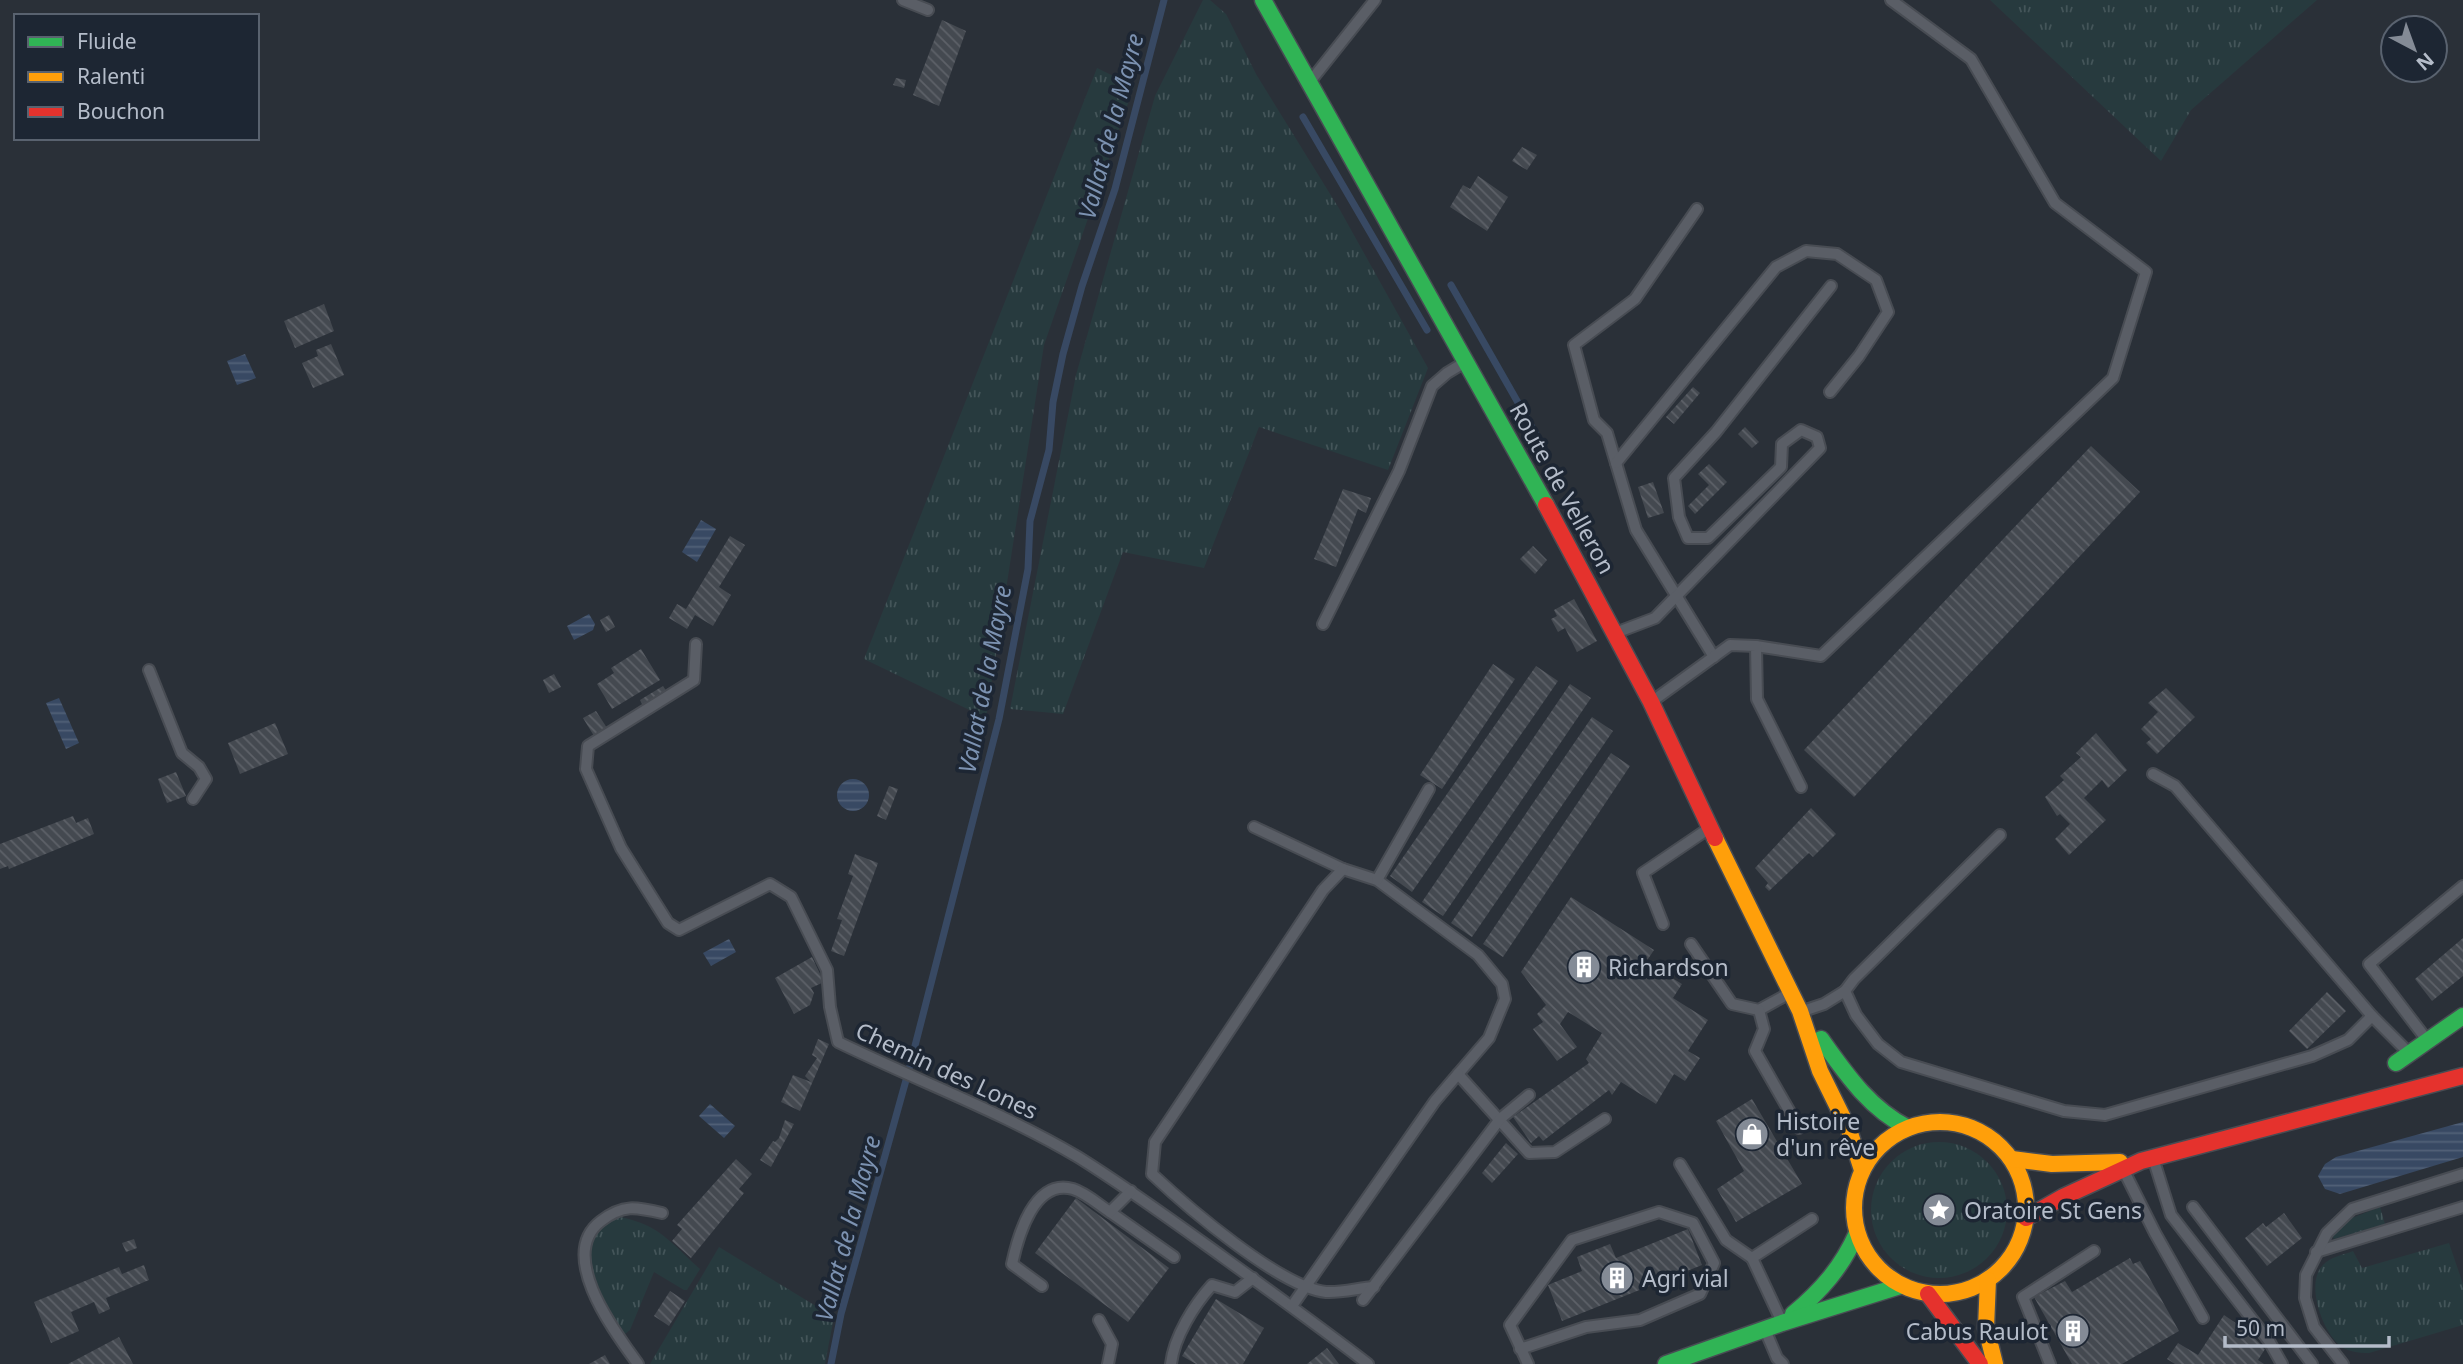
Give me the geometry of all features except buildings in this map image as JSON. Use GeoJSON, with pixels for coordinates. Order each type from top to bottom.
{"type":"FeatureCollection","features":[{"type":"Feature","properties":{"kind":"main road","name":"Route de Velleron"},"geometry":{"type":"LineString","coordinates":[[1263,0],[1467,361],[1616,633],[1800,1011],[1820,1071],[1849,1130],[1862,1170]]}},
{"type":"Feature","properties":{"kind":"main road","name":"Route de Velleron"},"geometry":{"type":"LineString","coordinates":[[1800,1011],[1866,1096],[1894,1122],[1909,1128]]}},
{"type":"Feature","properties":{"kind":"main road"},"geometry":{"type":"LineString","coordinates":[[2396,1063],[2463,1016]]}},
{"type":"Feature","properties":{"kind":"main road"},"geometry":{"type":"LineString","coordinates":[[2026,1218],[2063,1197],[2147,1159],[2463,1076]]}},
{"type":"Feature","properties":{"kind":"main road"},"geometry":{"type":"LineString","coordinates":[[1931,1122],[1954,1123],[1976,1129],[1996,1142],[2011,1159],[2024,1187],[2026,1218],[2020,1242],[2007,1264],[1988,1280],[1970,1290],[1949,1295],[1928,1294],[1900,1286],[1885,1276],[1863,1250],[1853,1212],[1855,1191],[1862,1170],[1889,1138],[1909,1128],[1931,1122]]}},
{"type":"Feature","properties":{"kind":"main road"},"geometry":{"type":"LineString","coordinates":[[2011,1159],[2064,1166],[2147,1159]]}},
{"type":"Feature","properties":{"kind":"main road"},"geometry":{"type":"LineString","coordinates":[[1782,1323],[1823,1290],[1847,1256],[1857,1233]]}},
{"type":"Feature","properties":{"kind":"main road"},"geometry":{"type":"LineString","coordinates":[[1988,1280],[1986,1328],[1996,1364]]}},
{"type":"Feature","properties":{"kind":"main road"},"geometry":{"type":"LineString","coordinates":[[1666,1364],[1782,1323],[1900,1286]]}},
{"type":"Feature","properties":{"kind":"main road"},"geometry":{"type":"LineString","coordinates":[[1928,1294],[1980,1364]]}},
{"type":"Feature","properties":{"kind":"lane"},"geometry":{"type":"LineString","coordinates":[[902,0],[928,10]]}},
{"type":"Feature","properties":{"kind":"lane"},"geometry":{"type":"LineString","coordinates":[[1309,83],[1375,0]]}},
{"type":"Feature","properties":{"kind":"lane"},"geometry":{"type":"LineString","coordinates":[[1651,702],[1730,645],[1756,646],[1821,656],[2113,378],[2146,272],[2055,203],[1970,58],[1891,0]]}},
{"type":"Feature","properties":{"kind":"lane"},"geometry":{"type":"LineString","coordinates":[[1697,209],[1635,299],[1574,345],[1594,420],[1607,433],[1636,530],[1714,657]]}},
{"type":"Feature","properties":{"kind":"lane"},"geometry":{"type":"LineString","coordinates":[[1616,463],[1776,267],[1806,251],[1837,254],[1876,280],[1888,312],[1859,356],[1830,392]]}},
{"type":"Feature","properties":{"kind":"lane"},"geometry":{"type":"LineString","coordinates":[[1616,633],[1655,618],[1820,448],[1817,436],[1801,430],[1782,444],[1781,467],[1708,538],[1688,538],[1679,517],[1674,478],[1716,432],[1831,286]]}},
{"type":"Feature","properties":{"kind":"lane"},"geometry":{"type":"LineString","coordinates":[[1323,624],[1399,471],[1432,386],[1467,361]]}},
{"type":"Feature","properties":{"kind":"lane","name":"Chemin des Lones"},"geometry":{"type":"LineString","coordinates":[[696,644],[694,680],[588,746],[586,769],[621,848],[668,923],[679,930],[770,884],[791,897],[827,970],[830,1007],[838,1042],[1017,1124],[1077,1156],[1253,1278],[1368,1364]]}},
{"type":"Feature","properties":{"kind":"lane"},"geometry":{"type":"LineString","coordinates":[[1756,646],[1757,699],[1801,787]]}},
{"type":"Feature","properties":{"kind":"lane"},"geometry":{"type":"LineString","coordinates":[[149,670],[182,753],[199,767],[206,779],[193,799]]}},
{"type":"Feature","properties":{"kind":"lane"},"geometry":{"type":"LineString","coordinates":[[2153,774],[2175,786],[2372,1016],[2409,1053]]}},
{"type":"Feature","properties":{"kind":"lane"},"geometry":{"type":"LineString","coordinates":[[1377,880],[1429,789]]}},
{"type":"Feature","properties":{"kind":"lane"},"geometry":{"type":"LineString","coordinates":[[1254,827],[1343,869],[1377,880],[1478,955],[1502,984],[1505,999],[1489,1038],[1435,1101],[1292,1306]]}},
{"type":"Feature","properties":{"kind":"lane"},"geometry":{"type":"LineString","coordinates":[[1663,924],[1643,873],[1710,828]]}},
{"type":"Feature","properties":{"kind":"lane"},"geometry":{"type":"LineString","coordinates":[[1800,1011],[1824,1004],[1845,991],[2000,835]]}},
{"type":"Feature","properties":{"kind":"lane"},"geometry":{"type":"LineString","coordinates":[[1343,869],[1323,890],[1155,1142],[1152,1174],[1187,1207],[1216,1229],[1306,1287],[1328,1292],[1374,1287]]}},
{"type":"Feature","properties":{"kind":"lane"},"geometry":{"type":"LineString","coordinates":[[2428,1040],[2369,964],[2463,886]]}},
{"type":"Feature","properties":{"kind":"lane"},"geometry":{"type":"LineString","coordinates":[[1690,944],[1732,1004],[1759,1010],[1790,992]]}},
{"type":"Feature","properties":{"kind":"lane"},"geometry":{"type":"LineString","coordinates":[[1845,991],[1856,1015],[1878,1044],[1901,1062],[2064,1111],[2105,1115],[2312,1056],[2348,1040],[2372,1016]]}},
{"type":"Feature","properties":{"kind":"lane"},"geometry":{"type":"LineString","coordinates":[[1759,1010],[1764,1029],[1755,1051],[1799,1128]]}},
{"type":"Feature","properties":{"kind":"lane"},"geometry":{"type":"LineString","coordinates":[[1458,1074],[1529,1153],[1555,1152],[1605,1119]]}},
{"type":"Feature","properties":{"kind":"lane"},"geometry":{"type":"LineString","coordinates":[[1363,1300],[1500,1119],[1529,1095]]}},
{"type":"Feature","properties":{"kind":"lane"},"geometry":{"type":"LineString","coordinates":[[2147,1159],[2171,1215],[2269,1341],[2282,1364]]}},
{"type":"Feature","properties":{"kind":"lane"},"geometry":{"type":"LineString","coordinates":[[1680,1164],[1726,1240],[1752,1258],[1782,1323]]}},
{"type":"Feature","properties":{"kind":"lane"},"geometry":{"type":"LineString","coordinates":[[2123,1169],[2203,1318]]}},
{"type":"Feature","properties":{"kind":"lane"},"geometry":{"type":"LineString","coordinates":[[2343,1364],[2314,1326],[2305,1298],[2306,1275],[2326,1233],[2352,1209],[2463,1174]]}},
{"type":"Feature","properties":{"kind":"lane"},"geometry":{"type":"LineString","coordinates":[[1042,1286],[1012,1264],[1017,1240],[1038,1199],[1056,1188],[1074,1189],[1174,1257]]}},
{"type":"Feature","properties":{"kind":"lane"},"geometry":{"type":"LineString","coordinates":[[1110,1212],[1131,1191]]}},
{"type":"Feature","properties":{"kind":"lane"},"geometry":{"type":"LineString","coordinates":[[638,1364],[621,1341],[594,1293],[584,1264],[586,1241],[596,1224],[613,1211],[636,1207],[662,1213]]}},
{"type":"Feature","properties":{"kind":"lane"},"geometry":{"type":"LineString","coordinates":[[2193,1207],[2312,1364]]}},
{"type":"Feature","properties":{"kind":"lane"},"geometry":{"type":"LineString","coordinates":[[2316,1252],[2463,1207]]}},
{"type":"Feature","properties":{"kind":"lane"},"geometry":{"type":"LineString","coordinates":[[1520,1349],[1586,1327],[1640,1320],[1700,1294],[1714,1264],[1693,1223],[1659,1212],[1572,1240],[1510,1325],[1520,1349],[1528,1364]]}},
{"type":"Feature","properties":{"kind":"lane"},"geometry":{"type":"LineString","coordinates":[[1752,1258],[1812,1219]]}},
{"type":"Feature","properties":{"kind":"lane"},"geometry":{"type":"LineString","coordinates":[[2050,1364],[2023,1297],[2094,1251]]}},
{"type":"Feature","properties":{"kind":"lane"},"geometry":{"type":"LineString","coordinates":[[1171,1364],[1173,1350],[1201,1297],[1212,1285],[1235,1292],[1253,1278]]}},
{"type":"Feature","properties":{"kind":"lane"},"geometry":{"type":"LineString","coordinates":[[1099,1320],[1112,1344],[1108,1364]]}},
{"type":"Feature","properties":{"kind":"lane"},"geometry":{"type":"LineString","coordinates":[[1764,1329],[1777,1362]]}},
{"type":"Feature","properties":{"kind":"green space"},"geometry":{"type":"Polygon","coordinates":[[[1203,0],[1210,0],[1226,14],[1256,74],[1340,210],[1428,368],[1388,470],[1259,427],[1204,568],[1123,552],[1063,714],[1010,709],[1076,375],[1155,96],[1203,0]]]}},
{"type":"Feature","properties":{"kind":"green space"},"geometry":{"type":"Polygon","coordinates":[[[1990,0],[2317,0],[2191,110],[2161,161],[1990,0]]]}},
{"type":"Feature","properties":{"kind":"green space"},"geometry":{"type":"Polygon","coordinates":[[[1097,68],[1134,86],[1044,345],[986,718],[864,659],[1097,68]]]}},
{"type":"Feature","properties":{"kind":"green space"},"geometry":{"type":"Polygon","coordinates":[[[1939,1142],[1965,1147],[1987,1162],[2002,1184],[2007,1210],[2002,1236],[1987,1258],[1965,1273],[1939,1278],[1913,1273],[1891,1258],[1876,1236],[1871,1210],[1876,1184],[1891,1162],[1913,1147],[1939,1142]]]}},
{"type":"Feature","properties":{"kind":"green space"},"geometry":{"type":"Polygon","coordinates":[[[2380,1207],[2385,1224],[2334,1239],[2332,1236],[2352,1218],[2380,1207]]]}},
{"type":"Feature","properties":{"kind":"green space"},"geometry":{"type":"Polygon","coordinates":[[[620,1217],[655,1230],[700,1269],[687,1290],[654,1272],[630,1330],[625,1334],[595,1284],[589,1258],[597,1233],[607,1223],[620,1217]]]}},
{"type":"Feature","properties":{"kind":"green space"},"geometry":{"type":"Polygon","coordinates":[[[2449,1243],[2463,1284],[2463,1325],[2369,1353],[2345,1349],[2332,1337],[2321,1317],[2316,1294],[2318,1273],[2326,1262],[2353,1251],[2362,1268],[2449,1243]]]}},
{"type":"Feature","properties":{"kind":"green space"},"geometry":{"type":"Polygon","coordinates":[[[719,1247],[834,1317],[825,1364],[650,1364],[719,1247]]]}},
{"type":"Feature","properties":{"kind":"water"},"geometry":{"type":"Polygon","coordinates":[[[245,354],[256,378],[237,385],[227,361],[245,354]]]}},
{"type":"Feature","properties":{"kind":"water"},"geometry":{"type":"Polygon","coordinates":[[[701,520],[716,529],[697,562],[682,552],[701,520]]]}},
{"type":"Feature","properties":{"kind":"water"},"geometry":{"type":"Polygon","coordinates":[[[589,614],[595,624],[593,630],[574,640],[567,626],[589,614]]]}},
{"type":"Feature","properties":{"kind":"water"},"geometry":{"type":"Polygon","coordinates":[[[59,698],[79,743],[66,749],[46,703],[59,698]]]}},
{"type":"Feature","properties":{"kind":"water"},"geometry":{"type":"Polygon","coordinates":[[[853,779],[864,784],[869,795],[864,806],[853,811],[842,806],[837,795],[842,784],[853,779]]]}},
{"type":"Feature","properties":{"kind":"water"},"geometry":{"type":"Polygon","coordinates":[[[729,939],[736,952],[711,966],[703,953],[729,939]]]}},
{"type":"Feature","properties":{"kind":"water"},"geometry":{"type":"Polygon","coordinates":[[[710,1104],[735,1126],[724,1138],[699,1116],[710,1104]]]}},
{"type":"Feature","properties":{"kind":"water"},"geometry":{"type":"Polygon","coordinates":[[[2463,1122],[2463,1157],[2340,1194],[2325,1189],[2318,1176],[2325,1164],[2336,1157],[2463,1122]]]}},
{"type":"Feature","properties":{"kind":"waterway","name":"Vallat de la Mayre"},"geometry":{"type":"LineString","coordinates":[[831,1364],[841,1314],[908,1073],[999,719],[1028,569],[1030,521],[1049,450],[1053,402],[1063,354],[1082,286],[1115,189],[1164,0]]}},
{"type":"Feature","properties":{"kind":"waterway"},"geometry":{"type":"LineString","coordinates":[[1303,117],[1427,330]]}},
{"type":"Feature","properties":{"kind":"waterway"},"geometry":{"type":"LineString","coordinates":[[1451,285],[1541,443]]}},
{"type":"Feature","properties":{"kind":"traffic: fast"},"geometry":{"type":"LineString","coordinates":[[1263,0],[1546,505]]}},
{"type":"Feature","properties":{"kind":"traffic: fast"},"geometry":{"type":"LineString","coordinates":[[2396,1063],[2463,1016]]}},
{"type":"Feature","properties":{"kind":"traffic: fast"},"geometry":{"type":"LineString","coordinates":[[1821,1039],[1870,1100],[1881,1111],[1908,1128]]}},
{"type":"Feature","properties":{"kind":"traffic: fast"},"geometry":{"type":"LineString","coordinates":[[1793,1314],[1830,1278],[1857,1233]]}},
{"type":"Feature","properties":{"kind":"traffic: fast"},"geometry":{"type":"LineString","coordinates":[[1666,1364],[1782,1323],[1900,1286]]}},
{"type":"Feature","properties":{"kind":"traffic: slow"},"geometry":{"type":"LineString","coordinates":[[1715,838],[1800,1011],[1820,1071],[1849,1130],[1862,1170]]}},
{"type":"Feature","properties":{"kind":"traffic: slow"},"geometry":{"type":"LineString","coordinates":[[1940,1122],[1973,1128],[2001,1147],[2020,1175],[2026,1208],[2020,1241],[2001,1269],[1973,1288],[1940,1294],[1907,1288],[1879,1269],[1860,1241],[1854,1208],[1860,1175],[1879,1147],[1907,1128],[1940,1122]]}},
{"type":"Feature","properties":{"kind":"traffic: slow"},"geometry":{"type":"LineString","coordinates":[[2012,1159],[2052,1164],[2120,1162]]}},
{"type":"Feature","properties":{"kind":"traffic: slow"},"geometry":{"type":"LineString","coordinates":[[1988,1280],[1986,1328],[1995,1364]]}},
{"type":"Feature","properties":{"kind":"traffic: jam"},"geometry":{"type":"LineString","coordinates":[[1546,505],[1651,702],[1715,838]]}},
{"type":"Feature","properties":{"kind":"traffic: jam"},"geometry":{"type":"LineString","coordinates":[[2026,1218],[2063,1197],[2141,1161],[2463,1076]]}},
{"type":"Feature","properties":{"kind":"traffic: jam"},"geometry":{"type":"LineString","coordinates":[[1928,1294],[1980,1364]]}},
{"type":"Feature","properties":{"kind":"place","name":"Richardson"},"geometry":{"type":"Point","coordinates":[1584,967]}},
{"type":"Feature","properties":{"kind":"place","name":"Histoire d'un rêve"},"geometry":{"type":"Point","coordinates":[1752,1134]}},
{"type":"Feature","properties":{"kind":"place","name":"Oratoire St Gens"},"geometry":{"type":"Point","coordinates":[1939,1210]}},
{"type":"Feature","properties":{"kind":"place","name":"Agri vial"},"geometry":{"type":"Point","coordinates":[1617,1278]}},
{"type":"Feature","properties":{"kind":"place","name":"Cabus Raulot"},"geometry":{"type":"Point","coordinates":[2073,1331]}}]}
